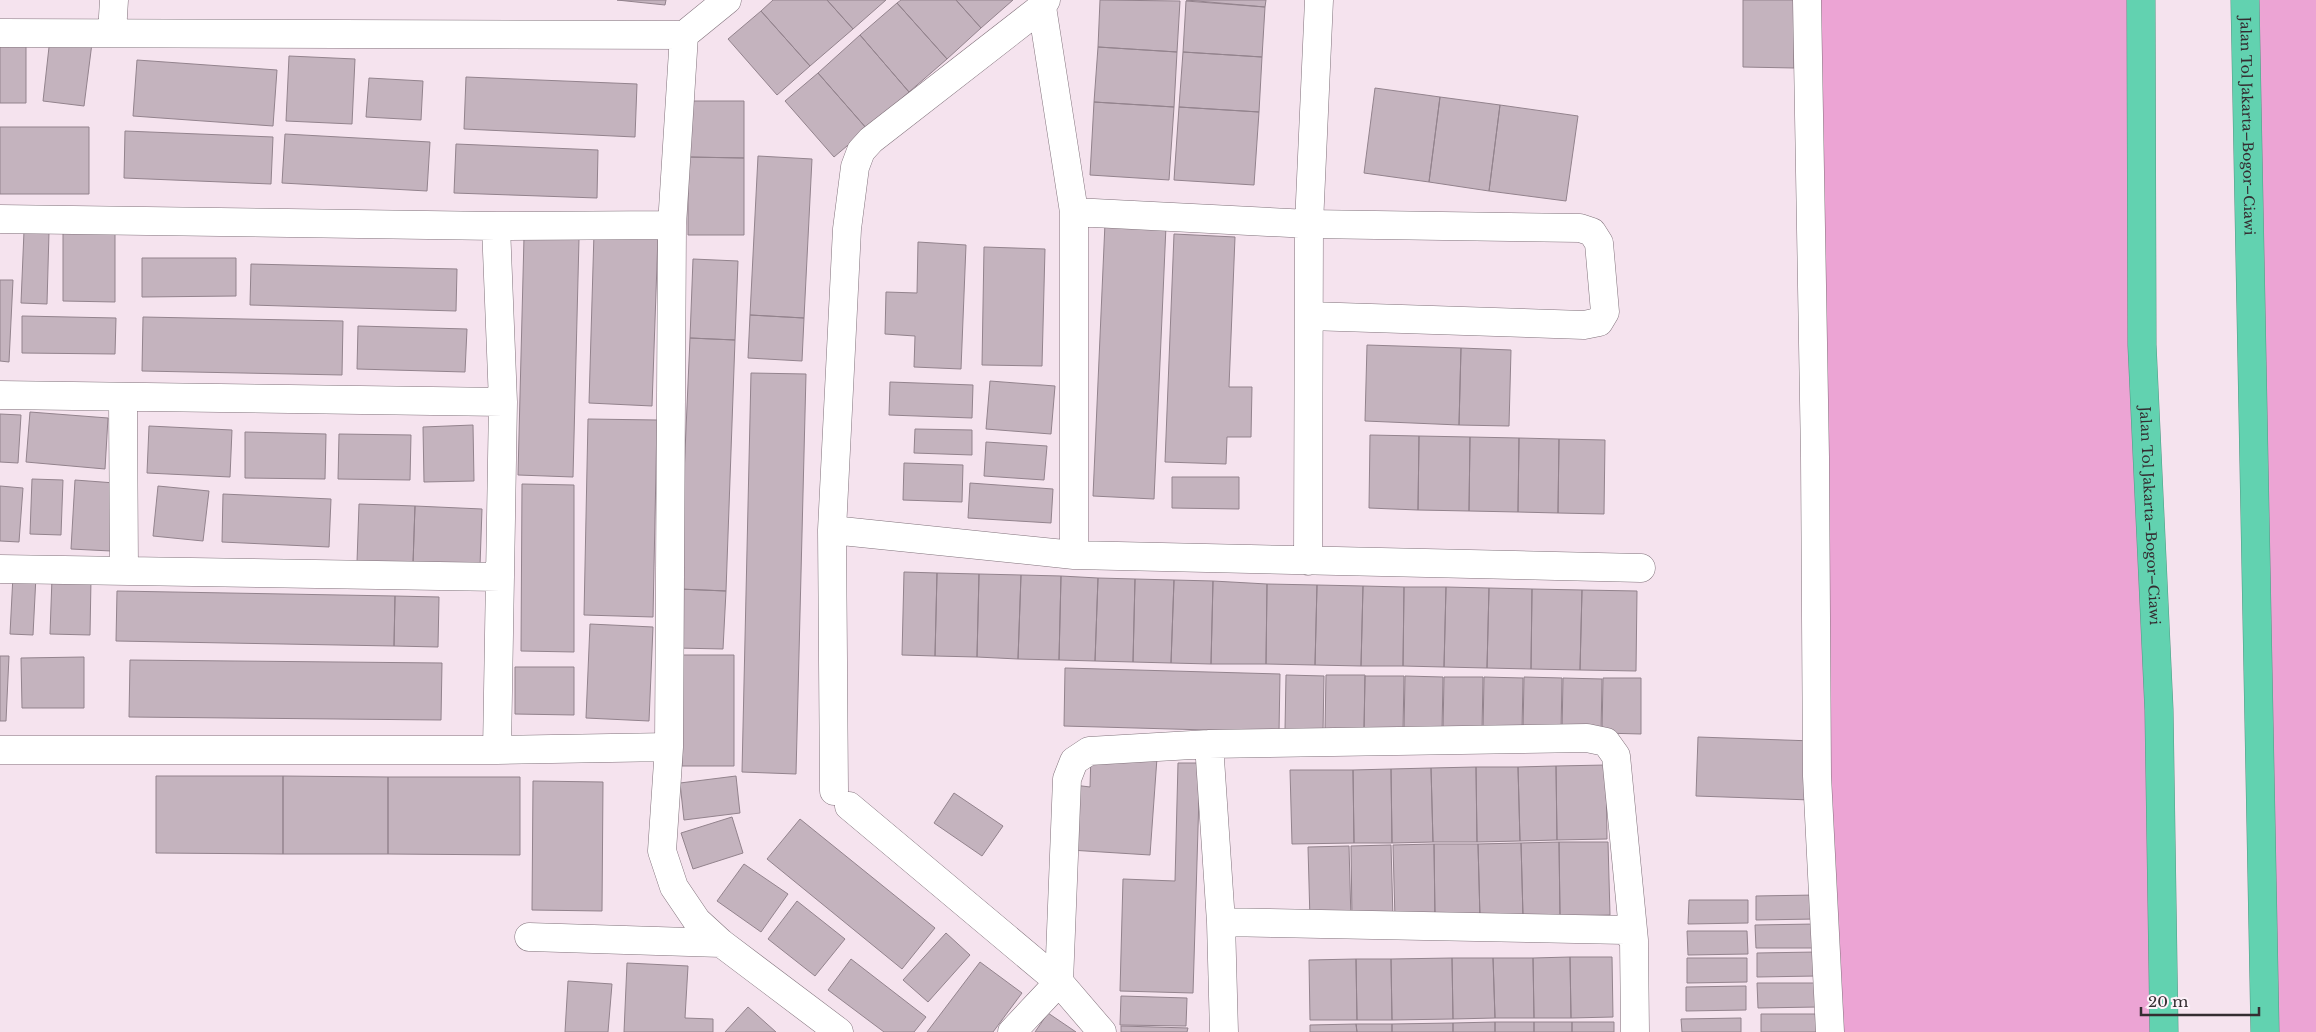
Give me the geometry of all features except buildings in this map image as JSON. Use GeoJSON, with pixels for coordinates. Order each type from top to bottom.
{"type":"FeatureCollection","features":[{"type":"Feature","properties":{"kind":"highway","name":"Jalan Tol Jakarta–Bogor–Ciawi"},"geometry":{"type":"LineString","coordinates":[[2141,0],[2142,346],[2159,710],[2164,1032]]}},
{"type":"Feature","properties":{"kind":"highway","name":"Jalan Tol Jakarta–Bogor–Ciawi"},"geometry":{"type":"LineString","coordinates":[[2245,0],[2265,1032]]}},
{"type":"Feature","properties":{"kind":"street"},"geometry":{"type":"LineString","coordinates":[[112,33],[114,0]]}},
{"type":"Feature","properties":{"kind":"street"},"geometry":{"type":"LineString","coordinates":[[0,33],[684,35],[727,0]]}},
{"type":"Feature","properties":{"kind":"street"},"geometry":{"type":"LineString","coordinates":[[1308,561],[1309,224],[1319,0]]}},
{"type":"Feature","properties":{"kind":"street"},"geometry":{"type":"LineString","coordinates":[[1807,0],[1815,457],[1817,776],[1830,1032]]}},
{"type":"Feature","properties":{"kind":"street"},"geometry":{"type":"LineString","coordinates":[[1044,3],[1074,212],[1074,555]]}},
{"type":"Feature","properties":{"kind":"street"},"geometry":{"type":"LineString","coordinates":[[1044,3],[880,133],[859,154],[853,172],[847,229],[832,530],[842,798],[1059,982],[1102,1032]]}},
{"type":"Feature","properties":{"kind":"street"},"geometry":{"type":"LineString","coordinates":[[684,35],[672,226],[668,747],[662,851],[666,868],[674,887],[697,921],[720,943],[839,1032]]}},
{"type":"Feature","properties":{"kind":"street"},"geometry":{"type":"LineString","coordinates":[[1074,212],[1309,224],[1584,228],[1595,235],[1599,243],[1605,312],[1599,322],[1584,325],[1309,316]]}},
{"type":"Feature","properties":{"kind":"street"},"geometry":{"type":"LineString","coordinates":[[0,219],[496,226],[672,226]]}},
{"type":"Feature","properties":{"kind":"street"},"geometry":{"type":"LineString","coordinates":[[496,226],[503,402],[497,750]]}},
{"type":"Feature","properties":{"kind":"street"},"geometry":{"type":"LineString","coordinates":[[0,395],[503,402]]}},
{"type":"Feature","properties":{"kind":"street"},"geometry":{"type":"LineString","coordinates":[[123,398],[124,569]]}},
{"type":"Feature","properties":{"kind":"street"},"geometry":{"type":"LineString","coordinates":[[832,530],[1074,555],[1641,568]]}},
{"type":"Feature","properties":{"kind":"street"},"geometry":{"type":"LineString","coordinates":[[0,569],[124,569],[500,577]]}},
{"type":"Feature","properties":{"kind":"street"},"geometry":{"type":"LineString","coordinates":[[1012,1032],[1059,982],[1067,779],[1074,760],[1084,753],[1094,750],[1209,744],[1587,738],[1606,742],[1616,756],[1634,940],[1635,1032]]}},
{"type":"Feature","properties":{"kind":"street"},"geometry":{"type":"LineString","coordinates":[[1209,744],[1221,922],[1224,1032]]}},
{"type":"Feature","properties":{"kind":"street"},"geometry":{"type":"LineString","coordinates":[[0,750],[497,750],[668,747]]}},
{"type":"Feature","properties":{"kind":"street"},"geometry":{"type":"LineString","coordinates":[[1221,922],[1614,928],[1625,930],[1634,940]]}},
{"type":"Feature","properties":{"kind":"street"},"geometry":{"type":"LineString","coordinates":[[529,937],[720,943]]}},
{"type":"Feature","properties":{"kind":"shaded area"},"geometry":{"type":"Polygon","coordinates":[[[1812,0],[2141,0],[2164,1032],[1832,1032],[1812,0]]]}},
{"type":"Feature","properties":{"kind":"shaded area"},"geometry":{"type":"Polygon","coordinates":[[[2245,0],[2316,0],[2316,1032],[2269,1032],[2245,0]]]}}]}
